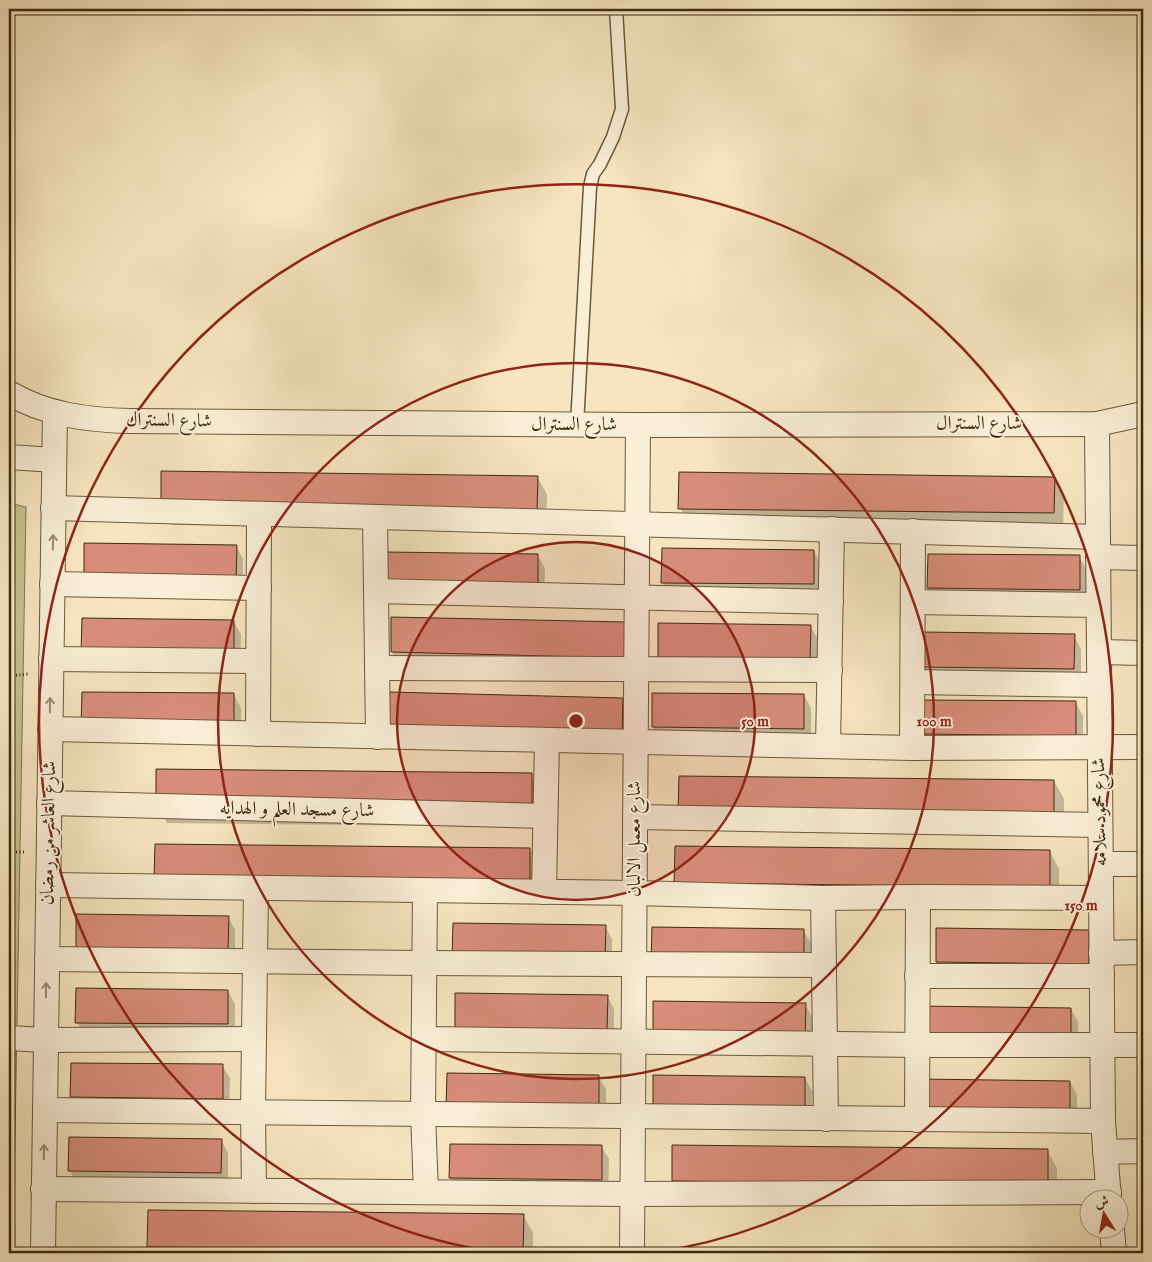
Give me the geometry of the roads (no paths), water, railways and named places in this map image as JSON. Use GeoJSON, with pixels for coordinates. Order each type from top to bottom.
{"type":"FeatureCollection","features":[{"type":"Feature","properties":{"kind":"street","name":"شارع السنترال"},"geometry":{"type":"LineString","coordinates":[[9,393],[18,399],[55,412],[92,420],[130,421],[577,425],[1097,424],[1143,414]]}},
{"type":"Feature","properties":{"kind":"street","name":"شارع العاشر من رمضان"},"geometry":{"type":"LineString","coordinates":[[42,1253],[55,412]]}},
{"type":"Feature","properties":{"kind":"street","name":"شارع محمود سلامه"},"geometry":{"type":"LineString","coordinates":[[1097,424],[1103,1121],[1108,1190]]}},
{"type":"Feature","properties":{"kind":"street","name":"شارع معمل الالبان"},"geometry":{"type":"LineString","coordinates":[[632,1253],[638,425]]}},
{"type":"Feature","properties":{"kind":"street"},"geometry":{"type":"LineString","coordinates":[[9,457],[54,460]]}},
{"type":"Feature","properties":{"kind":"street"},"geometry":{"type":"LineString","coordinates":[[53,508],[913,531],[1098,547],[1143,558]]}},
{"type":"Feature","properties":{"kind":"street"},"geometry":{"type":"LineString","coordinates":[[258,734],[259,514]]}},
{"type":"Feature","properties":{"kind":"street"},"geometry":{"type":"LineString","coordinates":[[376,517],[378,737]]}},
{"type":"Feature","properties":{"kind":"street"},"geometry":{"type":"LineString","coordinates":[[828,746],[832,529]]}},
{"type":"Feature","properties":{"kind":"street"},"geometry":{"type":"LineString","coordinates":[[912,748],[913,531]]}},
{"type":"Feature","properties":{"kind":"street"},"geometry":{"type":"LineString","coordinates":[[52,584],[259,588]]}},
{"type":"Feature","properties":{"kind":"street"},"geometry":{"type":"LineString","coordinates":[[376,592],[831,602]]}},
{"type":"Feature","properties":{"kind":"street"},"geometry":{"type":"LineString","coordinates":[[913,602],[1098,605]]}},
{"type":"Feature","properties":{"kind":"street"},"geometry":{"type":"LineString","coordinates":[[1099,652],[1143,653]]}},
{"type":"Feature","properties":{"kind":"street"},"geometry":{"type":"LineString","coordinates":[[51,659],[258,661]]}},
{"type":"Feature","properties":{"kind":"street"},"geometry":{"type":"LineString","coordinates":[[377,668],[830,670]]}},
{"type":"Feature","properties":{"kind":"street"},"geometry":{"type":"LineString","coordinates":[[912,682],[1099,684]]}},
{"type":"Feature","properties":{"kind":"street"},"geometry":{"type":"LineString","coordinates":[[50,729],[912,748],[1143,747]]}},
{"type":"Feature","properties":{"kind":"street"},"geometry":{"type":"LineString","coordinates":[[544,892],[547,740]]}},
{"type":"Feature","properties":{"kind":"street","name":"شارع مسجد العلم و الهدايه"},"geometry":{"type":"LineString","coordinates":[[49,803],[545,816]]}},
{"type":"Feature","properties":{"kind":"street"},"geometry":{"type":"LineString","coordinates":[[635,817],[1100,825]]}},
{"type":"Feature","properties":{"kind":"street"},"geometry":{"type":"LineString","coordinates":[[1101,864],[1143,864]]}},
{"type":"Feature","properties":{"kind":"street"},"geometry":{"type":"LineString","coordinates":[[48,885],[635,893],[823,898],[1101,898]]}},
{"type":"Feature","properties":{"kind":"street"},"geometry":{"type":"LineString","coordinates":[[254,1191],[253,1112],[256,888]]}},
{"type":"Feature","properties":{"kind":"street"},"geometry":{"type":"LineString","coordinates":[[425,891],[423,1114],[426,1192]]}},
{"type":"Feature","properties":{"kind":"street"},"geometry":{"type":"LineString","coordinates":[[917,1120],[918,897]]}},
{"type":"Feature","properties":{"kind":"street"},"geometry":{"type":"LineString","coordinates":[[823,898],[826,1119]]}},
{"type":"Feature","properties":{"kind":"street"},"geometry":{"type":"LineString","coordinates":[[917,976],[1102,965],[1143,952]]}},
{"type":"Feature","properties":{"kind":"street"},"geometry":{"type":"LineString","coordinates":[[47,959],[824,965]]}},
{"type":"Feature","properties":{"kind":"street"},"geometry":{"type":"LineString","coordinates":[[9,1038],[45,1040],[254,1039]]}},
{"type":"Feature","properties":{"kind":"street"},"geometry":{"type":"LineString","coordinates":[[424,1039],[917,1045],[1143,1045]]}},
{"type":"Feature","properties":{"kind":"street"},"geometry":{"type":"LineString","coordinates":[[44,1110],[1103,1121]]}},
{"type":"Feature","properties":{"kind":"street"},"geometry":{"type":"LineString","coordinates":[[1105,1152],[1143,1151]]}},
{"type":"Feature","properties":{"kind":"street"},"geometry":{"type":"LineString","coordinates":[[43,1189],[1080,1196]]}},
{"type":"Feature","properties":{"kind":"street"},"geometry":{"type":"LineString","coordinates":[[1113,1240],[1114,1253]]}},
{"type":"Feature","properties":{"kind":"lane"},"geometry":{"type":"LineString","coordinates":[[577,425],[590,187],[593,174],[613,137],[622,109],[616,9]]}}]}
